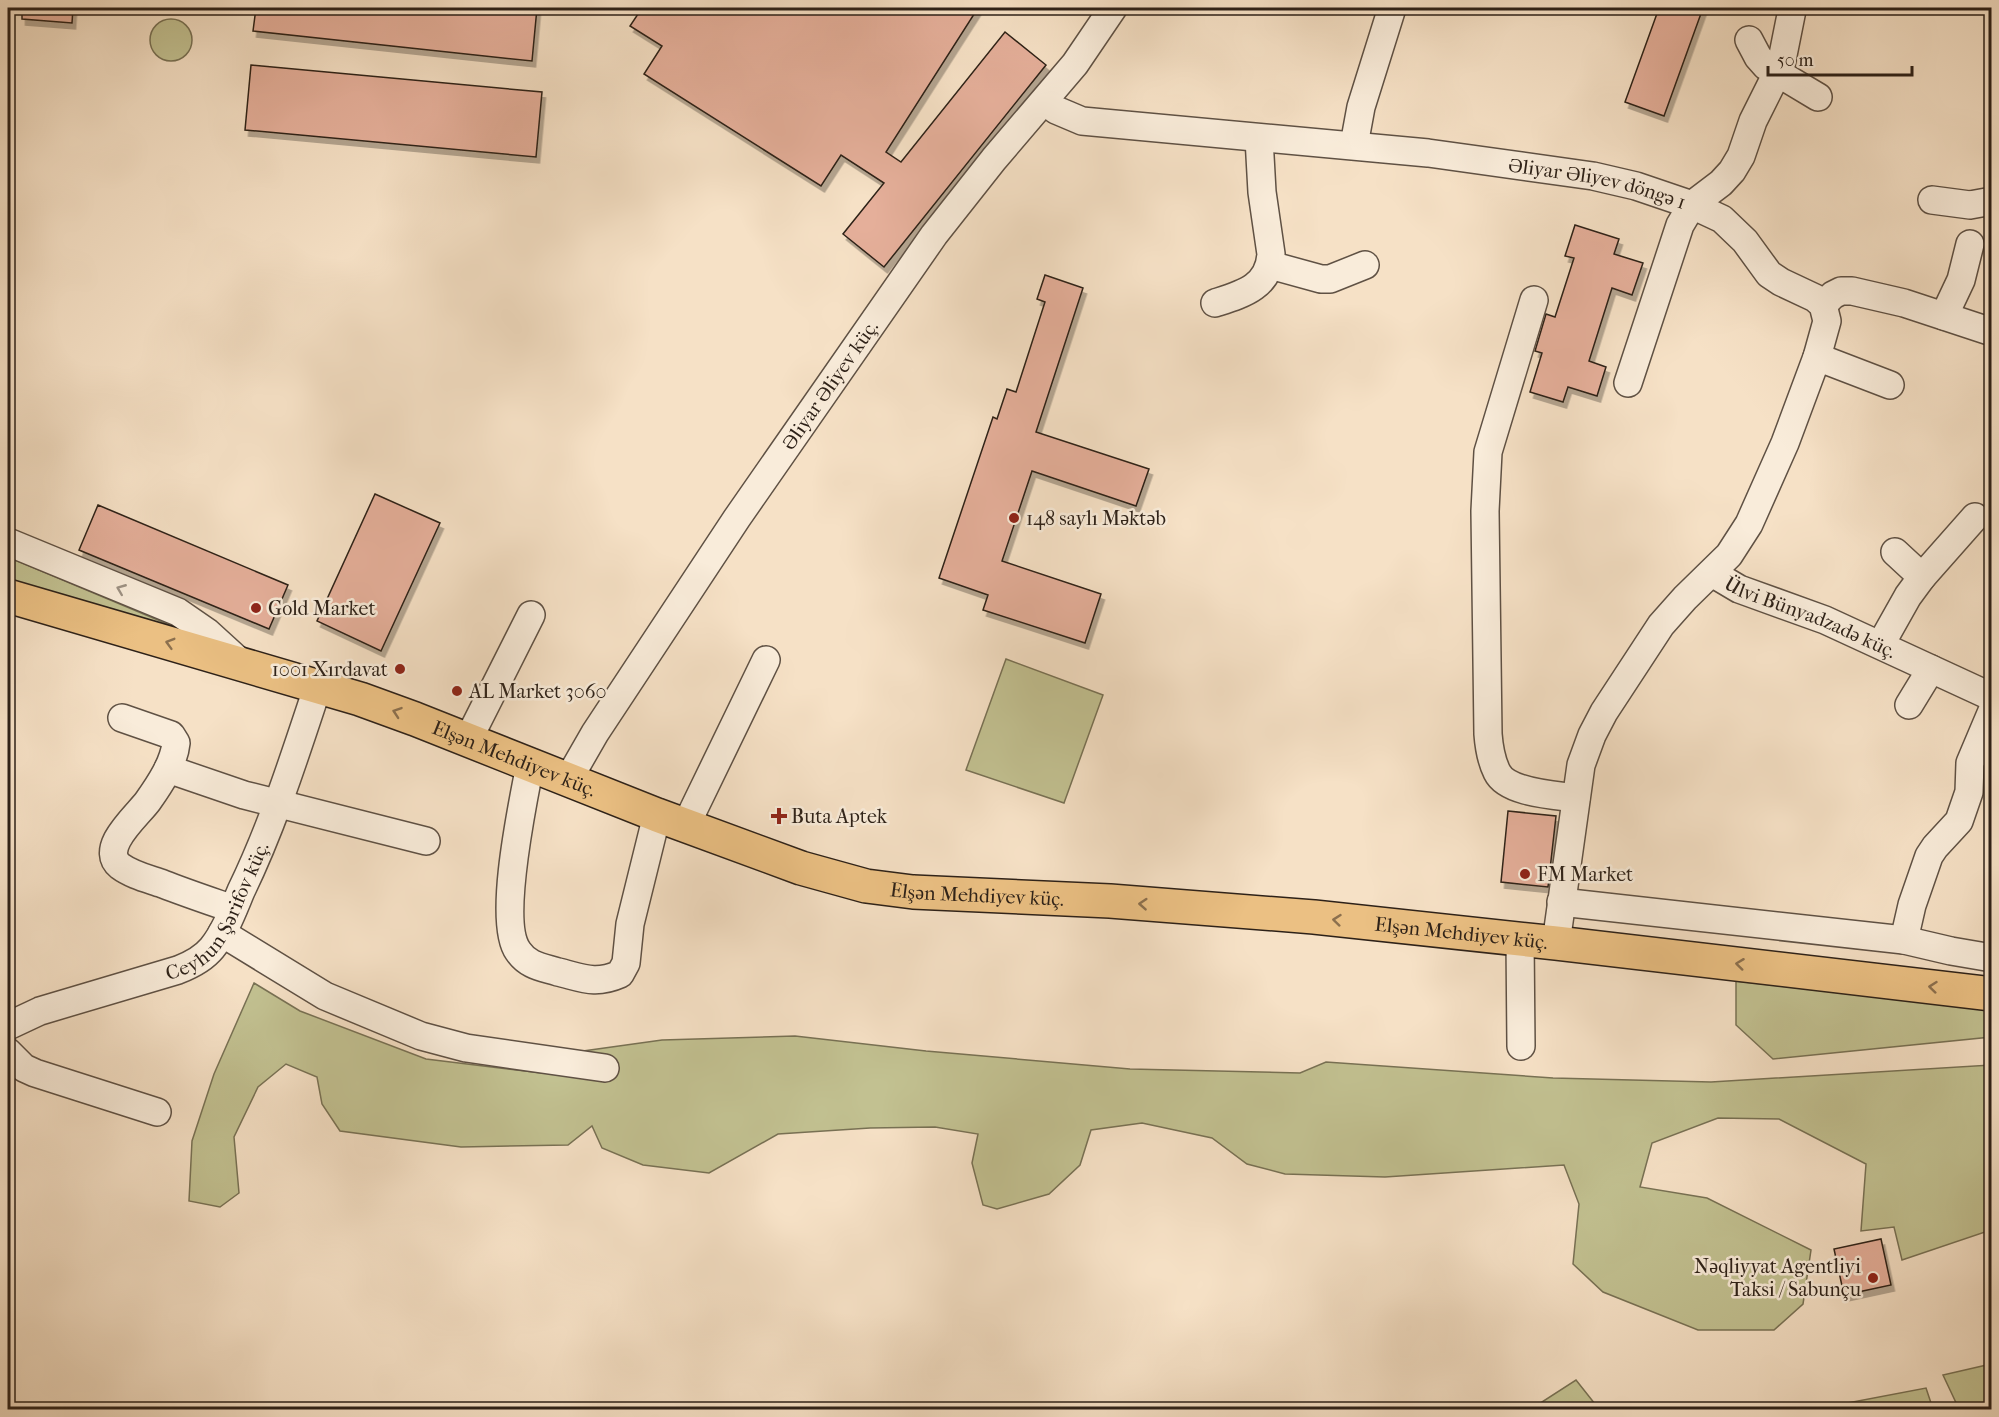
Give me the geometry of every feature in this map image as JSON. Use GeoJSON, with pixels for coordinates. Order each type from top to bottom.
{"type":"FeatureCollection","features":[{"type":"Feature","properties":{"kind":"main road","name":"Elşən Mehdiyev küç."},"geometry":{"type":"LineString","coordinates":[[8,596],[318,686],[415,719],[671,820],[829,877],[866,886],[913,892],[1226,910],[1520,939],[1992,994]]}},
{"type":"Feature","properties":{"kind":"street","name":"Əliyar Əliyev küç."},"geometry":{"type":"LineString","coordinates":[[568,780],[595,733],[736,518],[934,235],[994,159],[1045,101],[1097,34],[1113,8]]}},
{"type":"Feature","properties":{"kind":"street"},"geometry":{"type":"LineString","coordinates":[[1354,145],[1361,107],[1392,8]]}},
{"type":"Feature","properties":{"kind":"street"},"geometry":{"type":"LineString","coordinates":[[1628,383],[1680,225],[1692,205],[1721,183],[1741,156],[1753,121],[1777,73],[1785,50],[1792,10]]}},
{"type":"Feature","properties":{"kind":"street"},"geometry":{"type":"LineString","coordinates":[[1749,40],[1766,66],[1818,97]]}},
{"type":"Feature","properties":{"kind":"street","name":"Əliyar Əliyev döngə 1"},"geometry":{"type":"LineString","coordinates":[[1045,101],[1056,110],[1082,121],[1354,145],[1516,164],[1593,176],[1636,186],[1692,205],[1722,219],[1769,274],[1815,298],[1823,305]]}},
{"type":"Feature","properties":{"kind":"street"},"geometry":{"type":"LineString","coordinates":[[1215,303],[1251,289],[1264,278],[1270,265],[1271,254],[1261,183],[1259,138]]}},
{"type":"Feature","properties":{"kind":"street"},"geometry":{"type":"LineString","coordinates":[[1932,200],[1970,205],[1992,201]]}},
{"type":"Feature","properties":{"kind":"street"},"geometry":{"type":"LineString","coordinates":[[1944,316],[1961,280],[1970,244]]}},
{"type":"Feature","properties":{"kind":"street"},"geometry":{"type":"LineString","coordinates":[[1270,265],[1322,279],[1330,279],[1365,265]]}},
{"type":"Feature","properties":{"kind":"street"},"geometry":{"type":"LineString","coordinates":[[1712,573],[1729,555],[1749,524],[1785,443],[1817,357],[1827,321],[1823,305],[1833,295],[1841,291],[1852,291],[1904,303],[1992,332]]}},
{"type":"Feature","properties":{"kind":"street"},"geometry":{"type":"LineString","coordinates":[[1534,300],[1488,452],[1485,511],[1488,734],[1497,773],[1505,782],[1518,789],[1576,798]]}},
{"type":"Feature","properties":{"kind":"street"},"geometry":{"type":"LineString","coordinates":[[1817,357],[1890,385]]}},
{"type":"Feature","properties":{"kind":"street"},"geometry":{"type":"LineString","coordinates":[[1881,644],[1908,596],[1922,577],[1975,517]]}},
{"type":"Feature","properties":{"kind":"street"},"geometry":{"type":"LineString","coordinates":[[8,542],[178,612],[207,632],[240,663]]}},
{"type":"Feature","properties":{"kind":"street"},"geometry":{"type":"LineString","coordinates":[[1895,552],[1922,577]]}},
{"type":"Feature","properties":{"kind":"street","name":"Ülvi Bünyadzadə küç."},"geometry":{"type":"LineString","coordinates":[[1556,943],[1581,765],[1592,735],[1604,712],[1661,625],[1712,573],[1739,589],[1788,605],[1881,644],[1992,697]]}},
{"type":"Feature","properties":{"kind":"street"},"geometry":{"type":"LineString","coordinates":[[468,740],[531,615]]}},
{"type":"Feature","properties":{"kind":"street"},"geometry":{"type":"LineString","coordinates":[[530,765],[512,877],[510,928],[517,950],[531,965],[605,981],[620,974],[626,963],[630,924],[671,820],[766,660]]}},
{"type":"Feature","properties":{"kind":"street"},"geometry":{"type":"LineString","coordinates":[[1909,705],[1931,669]]}},
{"type":"Feature","properties":{"kind":"street","name":"Ceyhun Şərifov küç."},"geometry":{"type":"LineString","coordinates":[[8,1026],[40,1011],[195,963],[212,949],[253,867],[279,803],[318,686]]}},
{"type":"Feature","properties":{"kind":"street"},"geometry":{"type":"LineString","coordinates":[[1904,940],[1912,905],[1929,856],[1959,821],[1968,792],[1970,763],[1992,711]]}},
{"type":"Feature","properties":{"kind":"street"},"geometry":{"type":"LineString","coordinates":[[122,718],[171,735],[176,743],[168,769],[148,802],[124,826],[115,847],[114,855],[119,865],[136,875],[233,909]]}},
{"type":"Feature","properties":{"kind":"street"},"geometry":{"type":"LineString","coordinates":[[168,769],[244,795],[426,841]]}},
{"type":"Feature","properties":{"kind":"street"},"geometry":{"type":"LineString","coordinates":[[1561,902],[1904,940],[1961,953],[1992,957]]}},
{"type":"Feature","properties":{"kind":"street"},"geometry":{"type":"LineString","coordinates":[[222,933],[325,996],[421,1036],[466,1048],[605,1068]]}},
{"type":"Feature","properties":{"kind":"street"},"geometry":{"type":"LineString","coordinates":[[1520,939],[1521,1046]]}},
{"type":"Feature","properties":{"kind":"street"},"geometry":{"type":"LineString","coordinates":[[8,1052],[24,1068],[35,1073],[157,1112]]}},
{"type":"Feature","properties":{"kind":"shaded area"},"geometry":{"type":"Polygon","coordinates":[[[171,19],[179,20],[186,25],[191,32],[191,48],[186,55],[179,60],[171,61],[163,60],[156,55],[151,48],[150,40],[151,32],[156,25],[163,20],[171,19]]]}},
{"type":"Feature","properties":{"kind":"shaded area"},"geometry":{"type":"Polygon","coordinates":[[[8,557],[177,628],[175,631],[8,584],[8,557]]]}},
{"type":"Feature","properties":{"kind":"shaded area"},"geometry":{"type":"Polygon","coordinates":[[[1006,659],[1103,695],[1064,803],[966,770],[1006,659]]]}},
{"type":"Feature","properties":{"kind":"shaded area"},"geometry":{"type":"Polygon","coordinates":[[[1736,981],[1991,1010],[1991,1037],[1773,1059],[1736,1025],[1736,981]]]}},
{"type":"Feature","properties":{"kind":"shaded area"},"geometry":{"type":"Polygon","coordinates":[[[254,983],[300,1011],[426,1059],[542,1073],[583,1051],[662,1040],[795,1036],[926,1051],[1130,1069],[1300,1073],[1326,1062],[1553,1078],[1711,1082],[1991,1065],[1991,1230],[1902,1260],[1894,1227],[1861,1231],[1866,1164],[1779,1119],[1718,1118],[1652,1143],[1640,1187],[1707,1198],[1811,1250],[1803,1304],[1774,1330],[1698,1330],[1603,1292],[1573,1264],[1579,1204],[1564,1165],[1385,1177],[1285,1174],[1247,1164],[1212,1138],[1142,1123],[1091,1130],[1080,1165],[1049,1194],[997,1209],[983,1205],[972,1163],[978,1134],[935,1127],[870,1128],[778,1134],[709,1173],[643,1165],[602,1148],[592,1126],[568,1145],[461,1147],[340,1131],[322,1104],[317,1077],[286,1064],[258,1087],[234,1137],[239,1193],[220,1207],[189,1201],[192,1141],[214,1074],[254,983]]]}},
{"type":"Feature","properties":{"kind":"shaded area"},"geometry":{"type":"Polygon","coordinates":[[[1991,1364],[1991,1409],[1959,1409],[1943,1375],[1991,1364]]]}},
{"type":"Feature","properties":{"kind":"shaded area"},"geometry":{"type":"Polygon","coordinates":[[[1576,1380],[1599,1409],[1531,1409],[1576,1380]]]}},
{"type":"Feature","properties":{"kind":"shaded area"},"geometry":{"type":"Polygon","coordinates":[[[1926,1388],[1933,1409],[1816,1409],[1926,1388]]]}},
{"type":"Feature","properties":{"kind":"building"},"geometry":{"type":"Polygon","coordinates":[[[22,8],[73,8],[72,23],[22,19],[22,8]]]}},
{"type":"Feature","properties":{"kind":"building"},"geometry":{"type":"Polygon","coordinates":[[[256,8],[537,8],[532,61],[253,31],[256,8]]]}},
{"type":"Feature","properties":{"kind":"building"},"geometry":{"type":"Polygon","coordinates":[[[642,8],[978,8],[886,152],[901,162],[1005,32],[1046,65],[884,267],[843,234],[884,183],[841,155],[821,186],[644,74],[662,46],[630,26],[642,8]]]}},
{"type":"Feature","properties":{"kind":"building"},"geometry":{"type":"Polygon","coordinates":[[[1659,8],[1703,8],[1664,116],[1625,102],[1659,8]]]}},
{"type":"Feature","properties":{"kind":"building"},"geometry":{"type":"Polygon","coordinates":[[[251,65],[542,92],[536,157],[245,130],[251,65]]]}},
{"type":"Feature","properties":{"kind":"building"},"geometry":{"type":"Polygon","coordinates":[[[1575,225],[1619,239],[1614,254],[1643,263],[1632,295],[1612,288],[1589,361],[1606,367],[1597,396],[1568,387],[1563,402],[1530,392],[1542,353],[1535,351],[1546,314],[1555,317],[1574,258],[1565,256],[1575,225]]]}},
{"type":"Feature","properties":{"kind":"building"},"geometry":{"type":"Polygon","coordinates":[[[1045,275],[1083,288],[1036,432],[1149,469],[1136,506],[1032,471],[1002,561],[1101,594],[1085,643],[983,610],[988,595],[939,578],[993,417],[997,419],[1007,389],[1016,392],[1045,302],[1037,299],[1045,275]]]}},
{"type":"Feature","properties":{"kind":"building"},"geometry":{"type":"Polygon","coordinates":[[[375,494],[440,523],[381,651],[317,621],[375,494]]]}},
{"type":"Feature","properties":{"kind":"building"},"geometry":{"type":"Polygon","coordinates":[[[98,505],[288,585],[269,629],[79,550],[98,505]]]}},
{"type":"Feature","properties":{"kind":"building"},"geometry":{"type":"Polygon","coordinates":[[[1508,811],[1556,816],[1548,887],[1501,882],[1508,811]]]}},
{"type":"Feature","properties":{"kind":"building"},"geometry":{"type":"Polygon","coordinates":[[[1881,1239],[1891,1285],[1844,1295],[1834,1249],[1881,1239]]]}},
{"type":"Feature","properties":{"kind":"place","name":"148 saylı Məktəb"},"geometry":{"type":"Point","coordinates":[1014,518]}},
{"type":"Feature","properties":{"kind":"place","name":"Gold Market"},"geometry":{"type":"Point","coordinates":[256,608]}},
{"type":"Feature","properties":{"kind":"place","name":"1001 Xırdavat"},"geometry":{"type":"Point","coordinates":[400,669]}},
{"type":"Feature","properties":{"kind":"place","name":"AL Market 3060"},"geometry":{"type":"Point","coordinates":[457,691]}},
{"type":"Feature","properties":{"kind":"place","name":"Buta Aptek"},"geometry":{"type":"Point","coordinates":[779,816]}},
{"type":"Feature","properties":{"kind":"place","name":"FM Market"},"geometry":{"type":"Point","coordinates":[1525,874]}},
{"type":"Feature","properties":{"kind":"place","name":"Nəqliyyat Agentliyi Taksi / Sabunçu"},"geometry":{"type":"Point","coordinates":[1873,1278]}}]}
